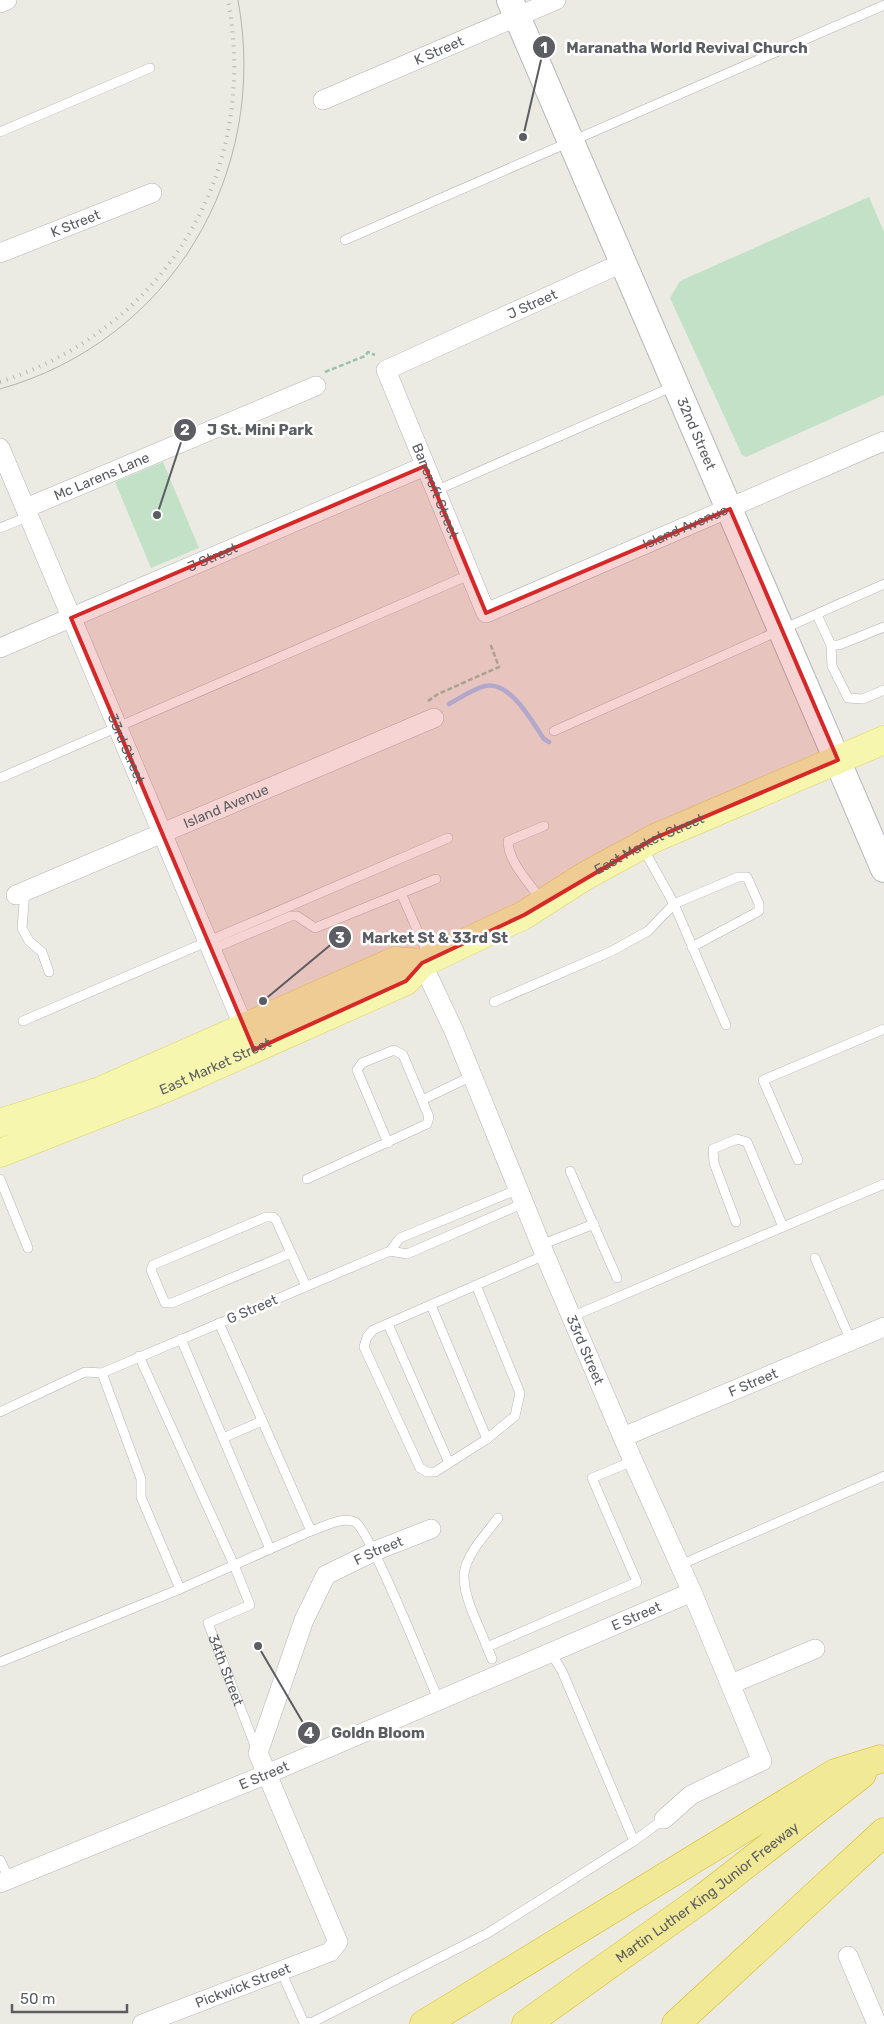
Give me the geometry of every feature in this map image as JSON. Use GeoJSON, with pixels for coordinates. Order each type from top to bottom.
{"type":"FeatureCollection","features":[{"type":"Feature","properties":{"kind":"highway"},"geometry":{"type":"LineString","coordinates":[[424,2024],[834,1773],[882,1758]]}},
{"type":"Feature","properties":{"kind":"highway","name":"Martin Luther King Junior Freeway"},"geometry":{"type":"LineString","coordinates":[[526,2024],[703,1898],[882,1758]]}},
{"type":"Feature","properties":{"kind":"highway"},"geometry":{"type":"LineString","coordinates":[[676,2024],[884,1832]]}},
{"type":"Feature","properties":{"kind":"highway"},"geometry":{"type":"LineString","coordinates":[[858,1856],[884,1838]]}},
{"type":"Feature","properties":{"kind":"main road","name":"32nd Street"},"geometry":{"type":"LineString","coordinates":[[514,8],[884,868]]}},
{"type":"Feature","properties":{"kind":"main road","name":"East Market Street"},"geometry":{"type":"LineString","coordinates":[[0,1152],[166,1088],[249,1039],[395,961],[426,961],[524,916],[585,876],[642,845],[884,740]]}},
{"type":"Feature","properties":{"kind":"main road","name":"East Market Street"},"geometry":{"type":"LineString","coordinates":[[0,1123],[100,1091],[249,1039]]}},
{"type":"Feature","properties":{"kind":"street"},"geometry":{"type":"LineString","coordinates":[[0,3],[8,0]]}},
{"type":"Feature","properties":{"kind":"street","name":"K Street"},"geometry":{"type":"LineString","coordinates":[[323,100],[514,8],[556,0]]}},
{"type":"Feature","properties":{"kind":"street","name":"K Street"},"geometry":{"type":"LineString","coordinates":[[0,253],[152,193]]}},
{"type":"Feature","properties":{"kind":"street","name":"J Street"},"geometry":{"type":"LineString","coordinates":[[381,362],[624,262]]}},
{"type":"Feature","properties":{"kind":"street","name":"Bancroft Street"},"geometry":{"type":"LineString","coordinates":[[381,362],[486,613]]}},
{"type":"Feature","properties":{"kind":"street","name":"Mc Larens Lane"},"geometry":{"type":"LineString","coordinates":[[27,512],[317,381]]}},
{"type":"Feature","properties":{"kind":"street","name":"Island Avenue"},"geometry":{"type":"LineString","coordinates":[[486,613],[884,441]]}},
{"type":"Feature","properties":{"kind":"street","name":"33rd Street"},"geometry":{"type":"LineString","coordinates":[[0,448],[116,728],[249,1039]]}},
{"type":"Feature","properties":{"kind":"street","name":"J Street"},"geometry":{"type":"LineString","coordinates":[[0,648],[425,466]]}},
{"type":"Feature","properties":{"kind":"street","name":"Island Avenue"},"geometry":{"type":"LineString","coordinates":[[20,893],[161,834],[431,709]]}},
{"type":"Feature","properties":{"kind":"street","name":"33rd Street"},"geometry":{"type":"LineString","coordinates":[[426,961],[571,1317],[622,1437],[692,1592],[753,1735],[762,1761],[691,1795],[664,1819]]}},
{"type":"Feature","properties":{"kind":"street","name":"F Street"},"geometry":{"type":"LineString","coordinates":[[622,1437],[884,1327]]}},
{"type":"Feature","properties":{"kind":"street","name":"F Street"},"geometry":{"type":"LineString","coordinates":[[258,1753],[304,1620],[326,1575],[375,1551],[430,1529]]}},
{"type":"Feature","properties":{"kind":"street","name":"E Street"},"geometry":{"type":"LineString","coordinates":[[4,1881],[266,1774],[692,1592]]}},
{"type":"Feature","properties":{"kind":"street"},"geometry":{"type":"LineString","coordinates":[[731,1684],[815,1649]]}},
{"type":"Feature","properties":{"kind":"street"},"geometry":{"type":"LineString","coordinates":[[258,1753],[266,1774]]}},
{"type":"Feature","properties":{"kind":"street","name":"Pickwick Street"},"geometry":{"type":"LineString","coordinates":[[142,2024],[330,1952],[338,1942],[266,1774]]}},
{"type":"Feature","properties":{"kind":"street"},"geometry":{"type":"LineString","coordinates":[[848,1956],[877,2024]]}},
{"type":"Feature","properties":{"kind":"lane"},"geometry":{"type":"LineString","coordinates":[[345,240],[570,140],[884,5]]}},
{"type":"Feature","properties":{"kind":"lane"},"geometry":{"type":"LineString","coordinates":[[0,132],[150,68]]}},
{"type":"Feature","properties":{"kind":"lane"},"geometry":{"type":"LineString","coordinates":[[435,491],[676,385]]}},
{"type":"Feature","properties":{"kind":"lane"},"geometry":{"type":"LineString","coordinates":[[0,528],[27,512]]}},
{"type":"Feature","properties":{"kind":"lane"},"geometry":{"type":"LineString","coordinates":[[0,778],[469,575]]}},
{"type":"Feature","properties":{"kind":"lane"},"geometry":{"type":"LineString","coordinates":[[554,731],[884,584]]}},
{"type":"Feature","properties":{"kind":"lane"},"geometry":{"type":"LineString","coordinates":[[817,615],[831,645],[832,666],[848,698],[854,700],[863,699],[884,690]]}},
{"type":"Feature","properties":{"kind":"lane"},"geometry":{"type":"LineString","coordinates":[[831,645],[839,645],[884,627]]}},
{"type":"Feature","properties":{"kind":"lane"},"geometry":{"type":"LineString","coordinates":[[544,826],[508,841],[508,848],[544,903]]}},
{"type":"Feature","properties":{"kind":"lane"},"geometry":{"type":"LineString","coordinates":[[23,1022],[208,946],[448,838]]}},
{"type":"Feature","properties":{"kind":"lane"},"geometry":{"type":"LineString","coordinates":[[642,845],[674,904],[726,1025]]}},
{"type":"Feature","properties":{"kind":"lane"},"geometry":{"type":"LineString","coordinates":[[494,1002],[612,951],[648,931],[674,904],[744,876],[747,878],[759,904],[755,914],[692,947]]}},
{"type":"Feature","properties":{"kind":"lane"},"geometry":{"type":"LineString","coordinates":[[208,946],[291,916],[297,916],[316,928],[436,879]]}},
{"type":"Feature","properties":{"kind":"lane"},"geometry":{"type":"LineString","coordinates":[[20,893],[22,928],[29,941],[42,952],[49,972]]}},
{"type":"Feature","properties":{"kind":"lane"},"geometry":{"type":"LineString","coordinates":[[401,893],[426,961]]}},
{"type":"Feature","properties":{"kind":"lane"},"geometry":{"type":"LineString","coordinates":[[798,1160],[763,1080],[884,1028]]}},
{"type":"Feature","properties":{"kind":"lane"},"geometry":{"type":"LineString","coordinates":[[307,1179],[388,1143],[430,1121],[403,1055],[399,1051],[394,1050],[362,1063],[358,1067],[388,1143]]}},
{"type":"Feature","properties":{"kind":"lane"},"geometry":{"type":"LineString","coordinates":[[422,1100],[472,1076]]}},
{"type":"Feature","properties":{"kind":"lane"},"geometry":{"type":"LineString","coordinates":[[736,1222],[714,1163],[712,1149],[737,1139],[747,1142],[783,1227]]}},
{"type":"Feature","properties":{"kind":"lane"},"geometry":{"type":"LineString","coordinates":[[570,1171],[617,1278]]}},
{"type":"Feature","properties":{"kind":"lane"},"geometry":{"type":"LineString","coordinates":[[0,1179],[28,1248]]}},
{"type":"Feature","properties":{"kind":"lane"},"geometry":{"type":"LineString","coordinates":[[571,1317],[884,1184]]}},
{"type":"Feature","properties":{"kind":"lane","name":"G Street"},"geometry":{"type":"LineString","coordinates":[[102,1373],[390,1251],[400,1238],[521,1196]]}},
{"type":"Feature","properties":{"kind":"lane","name":"G Street"},"geometry":{"type":"LineString","coordinates":[[390,1251],[407,1254],[521,1196]]}},
{"type":"Feature","properties":{"kind":"lane"},"geometry":{"type":"LineString","coordinates":[[291,1253],[172,1303],[165,1303],[151,1270],[153,1265],[266,1217],[273,1217],[276,1220],[291,1253],[306,1286]]}},
{"type":"Feature","properties":{"kind":"lane"},"geometry":{"type":"LineString","coordinates":[[476,1285],[520,1393],[515,1416],[487,1439],[435,1472],[427,1472],[420,1468],[364,1347],[367,1337],[373,1330],[476,1285],[594,1224]]}},
{"type":"Feature","properties":{"kind":"lane"},"geometry":{"type":"LineString","coordinates":[[815,1258],[851,1341]]}},
{"type":"Feature","properties":{"kind":"lane"},"geometry":{"type":"LineString","coordinates":[[431,1305],[487,1439]]}},
{"type":"Feature","properties":{"kind":"lane"},"geometry":{"type":"LineString","coordinates":[[219,1323],[311,1531]]}},
{"type":"Feature","properties":{"kind":"lane"},"geometry":{"type":"LineString","coordinates":[[388,1324],[449,1463]]}},
{"type":"Feature","properties":{"kind":"lane"},"geometry":{"type":"LineString","coordinates":[[182,1338],[270,1549]]}},
{"type":"Feature","properties":{"kind":"lane"},"geometry":{"type":"LineString","coordinates":[[139,1356],[234,1565]]}},
{"type":"Feature","properties":{"kind":"lane"},"geometry":{"type":"LineString","coordinates":[[0,1412],[85,1372],[102,1373],[141,1479],[141,1497],[180,1589]]}},
{"type":"Feature","properties":{"kind":"lane"},"geometry":{"type":"LineString","coordinates":[[223,1438],[262,1421]]}},
{"type":"Feature","properties":{"kind":"lane"},"geometry":{"type":"LineString","coordinates":[[487,1647],[637,1582],[592,1478],[633,1461]]}},
{"type":"Feature","properties":{"kind":"lane"},"geometry":{"type":"LineString","coordinates":[[680,1565],[884,1476]]}},
{"type":"Feature","properties":{"kind":"lane"},"geometry":{"type":"LineString","coordinates":[[492,1660],[470,1604],[464,1574],[471,1557],[498,1518]]}},
{"type":"Feature","properties":{"kind":"lane"},"geometry":{"type":"LineString","coordinates":[[0,1662],[180,1589],[311,1531],[337,1522],[354,1521],[362,1527],[375,1551],[438,1699]]}},
{"type":"Feature","properties":{"kind":"lane","name":"34th Street"},"geometry":{"type":"LineString","coordinates":[[234,1565],[250,1605],[208,1624],[258,1753]]}},
{"type":"Feature","properties":{"kind":"lane"},"geometry":{"type":"LineString","coordinates":[[551,1653],[562,1671],[634,1841]]}},
{"type":"Feature","properties":{"kind":"lane"},"geometry":{"type":"LineString","coordinates":[[281,1971],[304,2023],[313,2022],[488,1933],[634,1841],[664,1819]]}},
{"type":"Feature","properties":{"kind":"lane"},"geometry":{"type":"LineString","coordinates":[[0,1852],[4,1881]]}},
{"type":"Feature","properties":{"kind":"path"},"geometry":{"type":"LineString","coordinates":[[317,381],[366,356],[368,352],[381,362]]}},
{"type":"Feature","properties":{"kind":"path"},"geometry":{"type":"LineString","coordinates":[[431,709],[438,694],[499,667],[490,643]]}},
{"type":"Feature","properties":{"kind":"highlighted area"},"geometry":{"type":"Polygon","coordinates":[[[425,466],[486,613],[730,509],[838,760],[655,838],[524,915],[422,963],[406,981],[254,1050],[71,618],[425,466]]]}},
{"type":"Feature","properties":{"kind":"green space"},"geometry":{"type":"Polygon","coordinates":[[[869,197],[884,232],[884,395],[746,457],[742,455],[670,298],[680,281],[869,197]]]}},
{"type":"Feature","properties":{"kind":"green space"},"geometry":{"type":"Polygon","coordinates":[[[163,462],[199,548],[151,568],[115,482],[163,462]]]}},
{"type":"Feature","properties":{"kind":"waterway"},"geometry":{"type":"LineString","coordinates":[[449,704],[480,687],[495,686],[504,690],[520,704],[544,739],[549,742]]}},
{"type":"Feature","properties":{"kind":"tram line"},"geometry":{"type":"LineString","coordinates":[[0,389],[61,366],[114,332],[159,290],[195,241],[222,186],[238,127],[244,64],[238,0]]}},
{"type":"Feature","properties":{"kind":"railway"},"geometry":{"type":"LineString","coordinates":[[0,382],[59,357],[110,324],[154,283],[188,235],[214,182],[229,125],[234,64],[228,0]]}},
{"type":"Feature","properties":{"kind":"place","name":"Maranatha World Revival Church"},"geometry":{"type":"Point","coordinates":[523,137]}},
{"type":"Feature","properties":{"kind":"place","name":"J St. Mini Park"},"geometry":{"type":"Point","coordinates":[157,515]}},
{"type":"Feature","properties":{"kind":"place","name":"Market St & 33rd St"},"geometry":{"type":"Point","coordinates":[263,1001]}},
{"type":"Feature","properties":{"kind":"place","name":"Goldn Bloom"},"geometry":{"type":"Point","coordinates":[258,1646]}}]}
